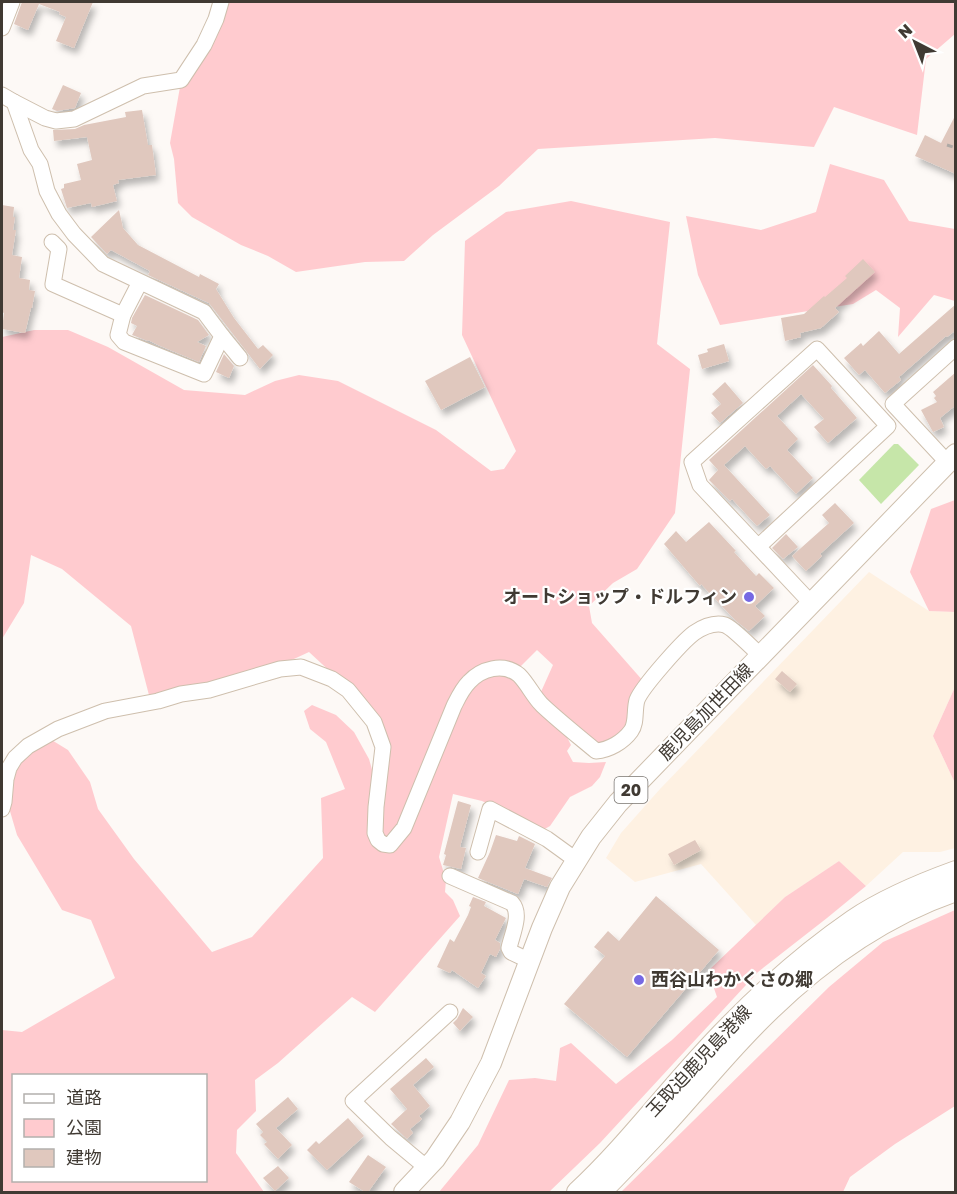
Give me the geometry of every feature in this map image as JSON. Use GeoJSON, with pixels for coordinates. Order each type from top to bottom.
{"type":"FeatureCollection","features":[{"type":"Feature","properties":{"kind":"main road","name":"鹿児島加世田線"},"geometry":{"type":"LineString","coordinates":[[404,1192],[435,1159],[460,1122],[491,1063],[560,888],[591,837],[618,803],[951,458]]}},
{"type":"Feature","properties":{"kind":"main road","name":"玉取迫鹿児島港線"},"geometry":{"type":"LineString","coordinates":[[577,1192],[727,1028],[781,976],[854,919],[887,900],[956,871]]}},
{"type":"Feature","properties":{"kind":"main road","name":"玉取迫鹿児島港線"},"geometry":{"type":"LineString","coordinates":[[601,1192],[655,1136],[741,1039],[791,991],[847,945],[873,929],[956,891]]}},
{"type":"Feature","properties":{"kind":"street"},"geometry":{"type":"LineString","coordinates":[[2,28],[12,2]]}},
{"type":"Feature","properties":{"kind":"street"},"geometry":{"type":"LineString","coordinates":[[8,98],[45,118],[56,121],[74,119],[143,87],[181,80],[204,45],[221,2]]}},
{"type":"Feature","properties":{"kind":"street"},"geometry":{"type":"LineString","coordinates":[[8,98],[31,150],[40,164],[47,191],[59,214],[74,234],[103,264],[204,312],[240,358]]}},
{"type":"Feature","properties":{"kind":"street"},"geometry":{"type":"LineString","coordinates":[[52,242],[59,249],[53,284],[123,315]]}},
{"type":"Feature","properties":{"kind":"street"},"geometry":{"type":"LineString","coordinates":[[140,282],[123,315],[118,335],[124,342],[204,374],[222,336]]}},
{"type":"Feature","properties":{"kind":"street"},"geometry":{"type":"LineString","coordinates":[[951,458],[893,404],[956,347]]}},
{"type":"Feature","properties":{"kind":"street"},"geometry":{"type":"LineString","coordinates":[[759,546],[888,426],[817,350],[692,462],[700,485],[811,603]]}},
{"type":"Feature","properties":{"kind":"street"},"geometry":{"type":"LineString","coordinates":[[2,809],[6,779],[15,758],[28,746],[58,729],[105,711],[209,690],[280,669],[301,668],[332,679],[348,690],[374,722],[383,747],[375,833],[378,840],[390,845],[404,828],[462,691],[470,681],[483,672],[493,668],[503,668],[516,673],[544,707],[596,751],[610,748],[630,732],[634,725],[638,698],[674,653],[693,634],[715,624],[726,626],[760,655]]}},
{"type":"Feature","properties":{"kind":"street"},"geometry":{"type":"LineString","coordinates":[[478,852],[490,809],[547,839],[576,860]]}},
{"type":"Feature","properties":{"kind":"street"},"geometry":{"type":"LineString","coordinates":[[450,876],[512,903],[517,914],[509,948],[512,952],[530,961]]}},
{"type":"Feature","properties":{"kind":"street"},"geometry":{"type":"LineString","coordinates":[[427,1168],[391,1138],[353,1101],[450,1012]]}},
{"type":"Feature","properties":{"kind":"path"},"geometry":{"type":"LineString","coordinates":[[947,145],[956,148]]}},
{"type":"Feature","properties":{"kind":"shaded area"},"geometry":{"type":"Polygon","coordinates":[[[894,444],[898,444],[919,465],[881,504],[859,480],[894,444]]]}},
{"type":"Feature","properties":{"kind":"shaded area"},"geometry":{"type":"Polygon","coordinates":[[[869,572],[929,611],[955,612],[955,687],[933,736],[954,781],[956,792],[955,848],[940,852],[903,852],[866,886],[839,861],[785,897],[756,925],[701,864],[635,882],[606,858],[621,833],[660,789],[869,572]]]}},
{"type":"Feature","properties":{"kind":"green space"},"geometry":{"type":"Polygon","coordinates":[[[224,2],[955,2],[955,34],[926,59],[917,135],[834,107],[814,147],[715,138],[538,149],[499,186],[433,235],[404,261],[365,262],[296,272],[268,256],[241,245],[192,217],[178,203],[174,159],[170,143],[180,87],[224,2]]]}},
{"type":"Feature","properties":{"kind":"green space"},"geometry":{"type":"Polygon","coordinates":[[[830,164],[884,180],[909,221],[955,229],[955,301],[934,295],[898,337],[900,308],[876,290],[853,304],[720,325],[698,275],[686,216],[761,230],[816,212],[830,164]]]}},
{"type":"Feature","properties":{"kind":"green space"},"geometry":{"type":"Polygon","coordinates":[[[571,201],[670,222],[657,344],[690,369],[675,513],[637,569],[613,583],[589,606],[592,623],[644,682],[632,723],[608,745],[595,746],[540,694],[553,665],[537,650],[518,669],[475,672],[400,826],[389,839],[379,834],[385,746],[335,676],[309,652],[281,665],[150,699],[131,626],[62,569],[31,555],[24,603],[2,639],[2,337],[34,330],[68,330],[108,347],[184,390],[245,395],[275,381],[299,375],[338,381],[436,430],[491,471],[504,469],[516,451],[462,335],[465,241],[506,212],[571,201]]]}},
{"type":"Feature","properties":{"kind":"green space"},"geometry":{"type":"Polygon","coordinates":[[[955,500],[955,612],[929,611],[910,572],[931,509],[955,500]]]}},
{"type":"Feature","properties":{"kind":"green space"},"geometry":{"type":"Polygon","coordinates":[[[504,672],[519,681],[532,700],[567,737],[571,745],[567,751],[573,762],[606,762],[600,777],[592,786],[570,797],[550,826],[543,830],[482,801],[453,794],[439,857],[446,880],[445,892],[453,900],[460,916],[375,1012],[352,997],[278,1063],[255,1080],[256,1111],[237,1130],[236,1153],[264,1192],[2,1192],[2,1030],[22,1032],[115,978],[91,920],[62,910],[17,835],[7,801],[15,762],[50,739],[68,750],[90,782],[98,809],[134,859],[212,952],[252,937],[323,858],[321,798],[345,789],[326,742],[310,729],[304,711],[312,705],[336,715],[354,732],[369,759],[375,780],[372,825],[395,849],[455,714],[476,680],[504,672]]]}},
{"type":"Feature","properties":{"kind":"green space"},"geometry":{"type":"Polygon","coordinates":[[[955,687],[955,792],[954,781],[933,736],[955,687]]]}},
{"type":"Feature","properties":{"kind":"green space"},"geometry":{"type":"Polygon","coordinates":[[[839,861],[866,886],[758,972],[600,1143],[549,1192],[439,1192],[478,1145],[509,1080],[535,1078],[556,1081],[560,1048],[571,1043],[616,1084],[672,1040],[717,997],[708,971],[785,897],[839,861]]]}},
{"type":"Feature","properties":{"kind":"green space"},"geometry":{"type":"Polygon","coordinates":[[[955,910],[955,1106],[895,1144],[850,1177],[843,1192],[621,1192],[829,987],[883,942],[955,910]]]}},
{"type":"Feature","properties":{"kind":"building"},"geometry":{"type":"Polygon","coordinates":[[[22,2],[93,2],[74,48],[56,41],[66,17],[59,14],[60,12],[39,4],[28,30],[14,24],[22,2]]]}},
{"type":"Feature","properties":{"kind":"building"},"geometry":{"type":"Polygon","coordinates":[[[63,85],[81,93],[75,108],[57,111],[52,109],[63,85]]]}},
{"type":"Feature","properties":{"kind":"building"},"geometry":{"type":"Polygon","coordinates":[[[142,110],[148,145],[152,145],[156,175],[118,180],[119,183],[113,185],[117,201],[92,207],[91,203],[67,208],[61,189],[64,188],[64,184],[81,180],[77,164],[92,160],[87,137],[54,141],[53,130],[75,129],[84,125],[126,117],[125,112],[142,110]]]}},
{"type":"Feature","properties":{"kind":"building"},"geometry":{"type":"Polygon","coordinates":[[[956,114],[956,174],[915,156],[925,135],[941,143],[956,114]]]}},
{"type":"Feature","properties":{"kind":"building"},"geometry":{"type":"Polygon","coordinates":[[[2,205],[14,207],[13,230],[16,230],[12,255],[22,257],[19,278],[30,280],[29,290],[35,291],[25,333],[2,329],[4,313],[2,312],[2,205]]]}},
{"type":"Feature","properties":{"kind":"building"},"geometry":{"type":"Polygon","coordinates":[[[119,210],[123,228],[138,245],[199,277],[200,274],[219,284],[216,289],[234,318],[258,349],[263,345],[273,355],[260,369],[209,303],[148,275],[150,271],[111,250],[107,254],[91,237],[119,210]]]}},
{"type":"Feature","properties":{"kind":"building"},"geometry":{"type":"Polygon","coordinates":[[[863,259],[875,272],[835,308],[839,312],[821,328],[800,333],[801,337],[785,341],[781,318],[804,314],[847,278],[845,276],[863,259]]]}},
{"type":"Feature","properties":{"kind":"building"},"geometry":{"type":"Polygon","coordinates":[[[145,295],[198,320],[209,335],[197,342],[206,346],[199,362],[132,335],[137,326],[131,323],[132,318],[145,295]]]}},
{"type":"Feature","properties":{"kind":"building"},"geometry":{"type":"Polygon","coordinates":[[[956,304],[956,330],[899,377],[901,380],[885,393],[865,370],[859,375],[844,358],[861,343],[863,346],[879,331],[899,354],[956,304]]]}},
{"type":"Feature","properties":{"kind":"building"},"geometry":{"type":"Polygon","coordinates":[[[724,344],[729,361],[702,369],[698,355],[708,352],[707,349],[724,344]]]}},
{"type":"Feature","properties":{"kind":"building"},"geometry":{"type":"Polygon","coordinates":[[[224,354],[234,366],[229,378],[216,372],[224,354]]]}},
{"type":"Feature","properties":{"kind":"building"},"geometry":{"type":"Polygon","coordinates":[[[470,357],[485,387],[441,410],[425,381],[470,357]]]}},
{"type":"Feature","properties":{"kind":"building"},"geometry":{"type":"Polygon","coordinates":[[[813,365],[857,418],[828,443],[814,427],[824,419],[801,394],[777,416],[798,439],[787,450],[813,478],[796,494],[770,466],[766,469],[745,446],[724,465],[770,515],[757,526],[732,499],[730,501],[709,480],[718,470],[709,460],[813,365]]]}},
{"type":"Feature","properties":{"kind":"building"},"geometry":{"type":"Polygon","coordinates":[[[956,372],[956,405],[940,418],[944,427],[933,432],[921,410],[937,402],[933,392],[956,372]]]}},
{"type":"Feature","properties":{"kind":"building"},"geometry":{"type":"Polygon","coordinates":[[[725,382],[743,403],[720,423],[711,413],[721,404],[712,394],[725,382]]]}},
{"type":"Feature","properties":{"kind":"building"},"geometry":{"type":"Polygon","coordinates":[[[835,503],[854,523],[820,554],[822,556],[806,571],[792,556],[829,523],[822,515],[835,503]]]}},
{"type":"Feature","properties":{"kind":"building"},"geometry":{"type":"Polygon","coordinates":[[[709,522],[756,576],[759,573],[774,588],[755,606],[765,616],[749,631],[736,621],[701,584],[700,586],[664,544],[676,531],[686,542],[709,522]]]}},
{"type":"Feature","properties":{"kind":"building"},"geometry":{"type":"Polygon","coordinates":[[[786,534],[798,547],[783,559],[772,548],[786,534]]]}},
{"type":"Feature","properties":{"kind":"building"},"geometry":{"type":"Polygon","coordinates":[[[782,671],[797,684],[790,692],[775,679],[782,671]]]}},
{"type":"Feature","properties":{"kind":"building"},"geometry":{"type":"Polygon","coordinates":[[[458,801],[471,805],[460,847],[466,848],[461,869],[443,865],[458,801]]]}},
{"type":"Feature","properties":{"kind":"building"},"geometry":{"type":"Polygon","coordinates":[[[496,835],[517,841],[519,836],[535,844],[525,868],[552,878],[547,887],[524,879],[518,894],[478,878],[496,835]]]}},
{"type":"Feature","properties":{"kind":"building"},"geometry":{"type":"Polygon","coordinates":[[[695,840],[701,850],[674,865],[668,854],[695,840]]]}},
{"type":"Feature","properties":{"kind":"building","name":"西谷山わかくさの郷"},"geometry":{"type":"Polygon","coordinates":[[[656,896],[719,950],[627,1057],[564,1004],[605,956],[594,947],[608,931],[619,941],[656,896]]]}},
{"type":"Feature","properties":{"kind":"building"},"geometry":{"type":"Polygon","coordinates":[[[473,897],[486,902],[484,906],[506,918],[495,940],[500,943],[500,949],[496,957],[490,954],[481,973],[486,976],[478,988],[452,970],[450,973],[437,967],[450,939],[454,942],[468,915],[473,897]]]}},
{"type":"Feature","properties":{"kind":"building"},"geometry":{"type":"Polygon","coordinates":[[[463,1008],[473,1017],[460,1031],[453,1023],[463,1008]]]}},
{"type":"Feature","properties":{"kind":"building"},"geometry":{"type":"Polygon","coordinates":[[[426,1058],[434,1067],[413,1085],[430,1106],[419,1116],[422,1119],[410,1129],[413,1133],[407,1139],[391,1124],[407,1109],[390,1089],[426,1058]]]}},
{"type":"Feature","properties":{"kind":"building"},"geometry":{"type":"Polygon","coordinates":[[[288,1097],[298,1109],[276,1128],[292,1145],[278,1159],[264,1144],[267,1142],[260,1135],[263,1132],[256,1124],[288,1097]]]}},
{"type":"Feature","properties":{"kind":"building"},"geometry":{"type":"Polygon","coordinates":[[[348,1118],[364,1136],[327,1170],[307,1150],[316,1141],[319,1144],[348,1118]]]}},
{"type":"Feature","properties":{"kind":"building"},"geometry":{"type":"Polygon","coordinates":[[[368,1155],[386,1167],[368,1192],[365,1192],[349,1182],[368,1155]]]}},
{"type":"Feature","properties":{"kind":"building"},"geometry":{"type":"Polygon","coordinates":[[[278,1166],[289,1178],[275,1191],[263,1178],[278,1166]]]}},
{"type":"Feature","properties":{"kind":"place","name":"オートショップ・ドルフィン"},"geometry":{"type":"Point","coordinates":[749,597]}},
{"type":"Feature","properties":{"kind":"place","name":"西谷山わかくさの郷"},"geometry":{"type":"Point","coordinates":[639,980]}}]}
